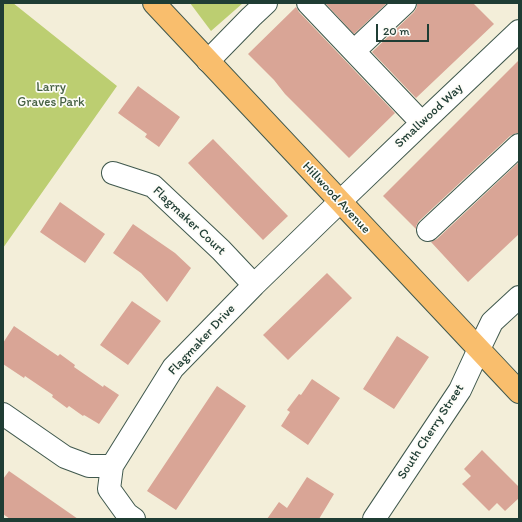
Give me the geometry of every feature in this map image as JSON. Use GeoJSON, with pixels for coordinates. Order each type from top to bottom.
{"type":"FeatureCollection","features":[{"type":"Feature","properties":{"kind":"main road","name":"Hillwood Avenue"},"geometry":{"type":"LineString","coordinates":[[154,3],[519,392]]}},
{"type":"Feature","properties":{"kind":"street"},"geometry":{"type":"LineString","coordinates":[[208,61],[266,3]]}},
{"type":"Feature","properties":{"kind":"street"},"geometry":{"type":"LineString","coordinates":[[308,3],[422,123]]}},
{"type":"Feature","properties":{"kind":"street"},"geometry":{"type":"LineString","coordinates":[[354,51],[405,3]]}},
{"type":"Feature","properties":{"kind":"street","name":"Smallwood Way"},"geometry":{"type":"LineString","coordinates":[[340,201],[519,31]]}},
{"type":"Feature","properties":{"kind":"street"},"geometry":{"type":"LineString","coordinates":[[428,230],[519,145]]}},
{"type":"Feature","properties":{"kind":"street","name":"Flagmaker Court"},"geometry":{"type":"LineString","coordinates":[[113,173],[153,186],[221,250],[254,285]]}},
{"type":"Feature","properties":{"kind":"street","name":"Flagmaker Drive"},"geometry":{"type":"LineString","coordinates":[[134,519],[127,514],[109,490],[112,466],[173,368],[254,285],[340,201]]}},
{"type":"Feature","properties":{"kind":"street","name":"South Cherry Street"},"geometry":{"type":"LineString","coordinates":[[378,513],[460,390],[492,322],[519,297]]}},
{"type":"Feature","properties":{"kind":"street"},"geometry":{"type":"LineString","coordinates":[[3,414],[65,457],[89,466],[112,466]]}},
{"type":"Feature","properties":{"kind":"green space","name":"Larry Graves Park"},"geometry":{"type":"Polygon","coordinates":[[[3,3],[13,3],[117,86],[3,248],[3,3]]]}},
{"type":"Feature","properties":{"kind":"green space"},"geometry":{"type":"Polygon","coordinates":[[[190,3],[243,3],[211,31],[190,3]]]}},
{"type":"Feature","properties":{"kind":"building"},"geometry":{"type":"Polygon","coordinates":[[[325,3],[387,3],[354,34],[325,3]]]}},
{"type":"Feature","properties":{"kind":"building"},"geometry":{"type":"Polygon","coordinates":[[[417,3],[473,3],[494,24],[416,98],[372,52],[414,12],[417,7],[417,3]]]}},
{"type":"Feature","properties":{"kind":"building"},"geometry":{"type":"Polygon","coordinates":[[[296,7],[299,12],[395,113],[349,158],[285,94],[274,80],[248,54],[296,7]]]}},
{"type":"Feature","properties":{"kind":"building"},"geometry":{"type":"Polygon","coordinates":[[[519,60],[519,133],[510,136],[419,221],[416,229],[383,196],[519,60]]]}},
{"type":"Feature","properties":{"kind":"building"},"geometry":{"type":"Polygon","coordinates":[[[138,86],[180,117],[159,147],[145,137],[147,134],[118,113],[138,86]]]}},
{"type":"Feature","properties":{"kind":"building"},"geometry":{"type":"Polygon","coordinates":[[[213,139],[288,216],[263,240],[188,163],[213,139]]]}},
{"type":"Feature","properties":{"kind":"building"},"geometry":{"type":"Polygon","coordinates":[[[519,162],[519,234],[468,282],[431,242],[437,239],[519,162]]]}},
{"type":"Feature","properties":{"kind":"building"},"geometry":{"type":"Polygon","coordinates":[[[60,202],[105,234],[85,263],[40,232],[60,202]]]}},
{"type":"Feature","properties":{"kind":"building"},"geometry":{"type":"Polygon","coordinates":[[[133,224],[175,253],[191,268],[167,302],[141,273],[113,253],[133,224]]]}},
{"type":"Feature","properties":{"kind":"building"},"geometry":{"type":"Polygon","coordinates":[[[327,273],[352,298],[288,360],[263,335],[327,273]]]}},
{"type":"Feature","properties":{"kind":"building"},"geometry":{"type":"Polygon","coordinates":[[[132,301],[161,321],[128,365],[100,345],[132,301]]]}},
{"type":"Feature","properties":{"kind":"building"},"geometry":{"type":"Polygon","coordinates":[[[14,326],[58,356],[60,354],[75,365],[74,367],[103,387],[104,385],[119,395],[99,424],[84,415],[83,416],[69,406],[67,408],[52,397],[53,395],[25,376],[24,378],[3,364],[3,343],[14,326]]]}},
{"type":"Feature","properties":{"kind":"building"},"geometry":{"type":"Polygon","coordinates":[[[397,336],[429,357],[394,409],[363,389],[397,336]]]}},
{"type":"Feature","properties":{"kind":"building"},"geometry":{"type":"Polygon","coordinates":[[[312,379],[340,398],[308,445],[281,426],[290,412],[287,410],[299,394],[301,395],[312,379]]]}},
{"type":"Feature","properties":{"kind":"building"},"geometry":{"type":"Polygon","coordinates":[[[217,386],[246,406],[176,510],[147,491],[217,386]]]}},
{"type":"Feature","properties":{"kind":"building"},"geometry":{"type":"Polygon","coordinates":[[[482,450],[519,487],[519,498],[505,511],[497,503],[489,511],[462,484],[471,476],[464,469],[482,450]]]}},
{"type":"Feature","properties":{"kind":"building"},"geometry":{"type":"Polygon","coordinates":[[[9,471],[78,519],[10,519],[3,514],[3,479],[9,471]]]}},
{"type":"Feature","properties":{"kind":"building"},"geometry":{"type":"Polygon","coordinates":[[[307,477],[334,494],[319,519],[267,519],[279,502],[287,508],[307,477]]]}}]}
